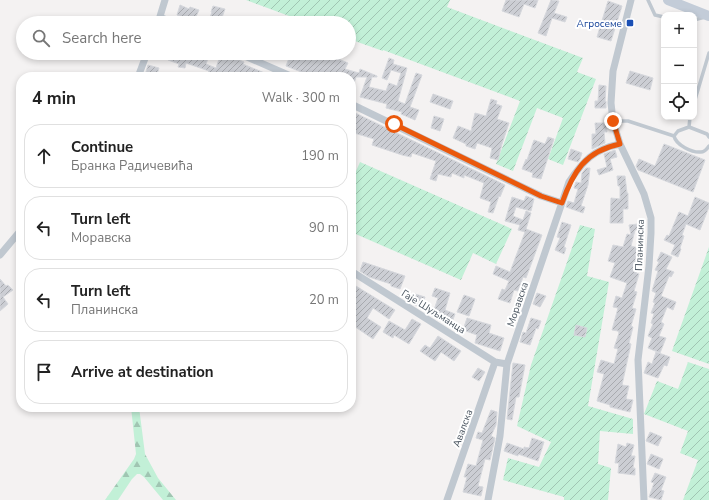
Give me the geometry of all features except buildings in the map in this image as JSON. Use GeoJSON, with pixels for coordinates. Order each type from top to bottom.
{"type":"FeatureCollection","features":[{"type":"Feature","properties":{"kind":"main road"},"geometry":{"type":"LineString","coordinates":[[668,0],[709,16]]}},
{"type":"Feature","properties":{"kind":"street"},"geometry":{"type":"LineString","coordinates":[[160,16],[165,0]]}},
{"type":"Feature","properties":{"kind":"street","name":"Планинска"},"geometry":{"type":"LineString","coordinates":[[631,0],[613,71],[611,103],[613,121],[620,144],[644,194],[651,218],[652,233],[649,266],[638,360],[644,500]]}},
{"type":"Feature","properties":{"kind":"street"},"geometry":{"type":"LineString","coordinates":[[140,72],[144,60]]}},
{"type":"Feature","properties":{"kind":"street"},"geometry":{"type":"LineString","coordinates":[[254,60],[282,72]]}},
{"type":"Feature","properties":{"kind":"street"},"geometry":{"type":"LineString","coordinates":[[356,106],[541,196],[562,203]]}},
{"type":"Feature","properties":{"kind":"street","name":"Моравска"},"geometry":{"type":"LineString","coordinates":[[488,500],[500,436],[507,364],[569,182],[579,168],[592,155],[606,147],[620,144]]}},
{"type":"Feature","properties":{"kind":"street"},"geometry":{"type":"LineString","coordinates":[[0,255],[16,236]]}},
{"type":"Feature","properties":{"kind":"street","name":"Гаје Шуљманца"},"geometry":{"type":"LineString","coordinates":[[356,274],[495,362],[507,364]]}},
{"type":"Feature","properties":{"kind":"street","name":"Авалска"},"geometry":{"type":"LineString","coordinates":[[447,500],[495,362]]}},
{"type":"Feature","properties":{"kind":"lane"},"geometry":{"type":"LineString","coordinates":[[648,0],[655,15],[661,16]]}},
{"type":"Feature","properties":{"kind":"lane"},"geometry":{"type":"LineString","coordinates":[[697,19],[709,16]]}},
{"type":"Feature","properties":{"kind":"lane"},"geometry":{"type":"LineString","coordinates":[[697,93],[709,53]]}},
{"type":"Feature","properties":{"kind":"lane"},"geometry":{"type":"LineString","coordinates":[[689,127],[690,120]]}},
{"type":"Feature","properties":{"kind":"lane"},"geometry":{"type":"LineString","coordinates":[[613,121],[628,121],[674,136]]}},
{"type":"Feature","properties":{"kind":"lane"},"geometry":{"type":"LineString","coordinates":[[674,136],[678,131],[689,127],[707,134],[709,137]]}},
{"type":"Feature","properties":{"kind":"lane"},"geometry":{"type":"LineString","coordinates":[[674,136],[676,142],[680,146],[699,153],[704,151],[709,146]]}},
{"type":"Feature","properties":{"kind":"green space"},"geometry":{"type":"Polygon","coordinates":[[[246,0],[450,0],[447,7],[583,58],[577,72],[596,79],[563,165],[548,159],[563,118],[537,108],[513,171],[496,164],[520,101],[356,41],[356,16],[289,16],[246,0]]]}},
{"type":"Feature","properties":{"kind":"green space"},"geometry":{"type":"Polygon","coordinates":[[[360,162],[512,229],[496,264],[473,253],[461,280],[356,234],[356,171],[360,162]]]}},
{"type":"Feature","properties":{"kind":"green space"},"geometry":{"type":"Polygon","coordinates":[[[580,225],[595,229],[587,276],[609,282],[588,406],[633,419],[633,434],[600,431],[598,464],[611,468],[608,500],[564,500],[564,497],[503,480],[508,458],[539,467],[551,442],[517,426],[531,365],[580,225]]]}},
{"type":"Feature","properties":{"kind":"green space"},"geometry":{"type":"Polygon","coordinates":[[[709,247],[709,364],[672,351],[709,247]]]}},
{"type":"Feature","properties":{"kind":"green space"},"geometry":{"type":"Polygon","coordinates":[[[688,362],[709,369],[709,500],[683,500],[698,460],[680,453],[688,431],[644,414],[657,381],[678,389],[688,362]]]}},
{"type":"Feature","properties":{"kind":"green space"},"geometry":{"type":"Polygon","coordinates":[[[132,412],[140,412],[145,454],[158,478],[176,500],[163,500],[144,477],[137,474],[118,500],[105,500],[136,454],[132,412]]]}},
{"type":"Feature","properties":{"kind":"place","name":"Агросеме"},"geometry":{"type":"Point","coordinates":[630,23]}},
{"type":"Feature","properties":{"kind":"route"},"geometry":{"type":"LineString","coordinates":[[394,124],[541,196],[562,203],[569,182],[579,168],[592,155],[606,147],[620,144],[613,121]]}}]}
